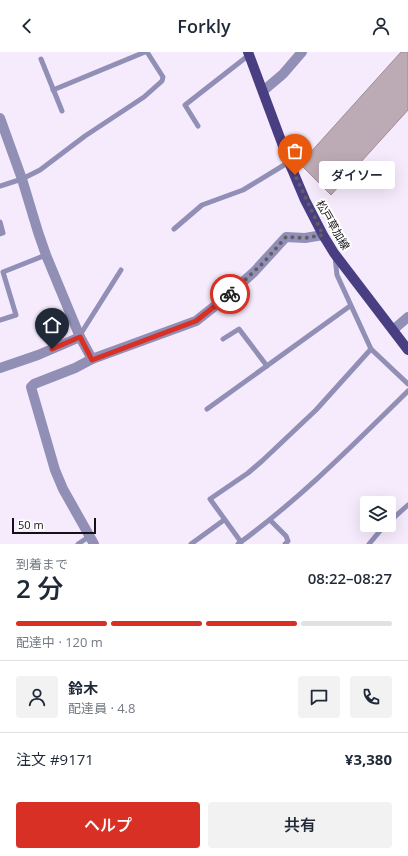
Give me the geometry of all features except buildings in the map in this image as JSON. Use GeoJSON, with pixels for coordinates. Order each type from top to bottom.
{"type":"FeatureCollection","features":[{"type":"Feature","properties":{"kind":"main road","name":"松戸草加線"},"geometry":{"type":"LineString","coordinates":[[249,53],[289,162],[305,200],[323,235],[334,253],[408,350]]}},
{"type":"Feature","properties":{"kind":"street"},"geometry":{"type":"LineString","coordinates":[[263,91],[284,74],[302,52]]}},
{"type":"Feature","properties":{"kind":"street"},"geometry":{"type":"LineString","coordinates":[[0,118],[22,179],[46,255],[79,336],[92,360]]}},
{"type":"Feature","properties":{"kind":"street"},"geometry":{"type":"LineString","coordinates":[[92,540],[63,489],[55,470],[31,388],[34,384],[63,374],[92,360],[196,321],[254,272],[286,237],[305,238],[323,235]]}},
{"type":"Feature","properties":{"kind":"street"},"geometry":{"type":"LineString","coordinates":[[393,330],[408,317]]}},
{"type":"Feature","properties":{"kind":"street"},"geometry":{"type":"LineString","coordinates":[[0,368],[38,355],[79,336]]}},
{"type":"Feature","properties":{"kind":"lane"},"geometry":{"type":"LineString","coordinates":[[0,186],[22,179],[40,170],[85,136],[144,98],[162,82],[163,77],[146,52],[53,90]]}},
{"type":"Feature","properties":{"kind":"lane"},"geometry":{"type":"LineString","coordinates":[[198,126],[185,105],[249,53]]}},
{"type":"Feature","properties":{"kind":"lane"},"geometry":{"type":"LineString","coordinates":[[41,59],[62,111]]}},
{"type":"Feature","properties":{"kind":"lane"},"geometry":{"type":"LineString","coordinates":[[174,229],[202,205],[243,190],[289,162]]}},
{"type":"Feature","properties":{"kind":"lane"},"geometry":{"type":"LineString","coordinates":[[0,222],[3,233],[0,234]]}},
{"type":"Feature","properties":{"kind":"lane"},"geometry":{"type":"LineString","coordinates":[[334,253],[337,275],[371,349],[408,384]]}},
{"type":"Feature","properties":{"kind":"lane"},"geometry":{"type":"LineString","coordinates":[[0,320],[16,315],[2,272],[46,255]]}},
{"type":"Feature","properties":{"kind":"lane"},"geometry":{"type":"LineString","coordinates":[[79,336],[121,270]]}},
{"type":"Feature","properties":{"kind":"lane"},"geometry":{"type":"LineString","coordinates":[[207,409],[350,306]]}},
{"type":"Feature","properties":{"kind":"lane"},"geometry":{"type":"LineString","coordinates":[[223,339],[239,329],[267,366]]}},
{"type":"Feature","properties":{"kind":"lane"},"geometry":{"type":"LineString","coordinates":[[371,349],[316,410],[262,461],[248,474],[210,500],[240,543],[270,520],[353,445],[408,391]]}},
{"type":"Feature","properties":{"kind":"lane"},"geometry":{"type":"LineString","coordinates":[[396,516],[408,505]]}},
{"type":"Feature","properties":{"kind":"lane"},"geometry":{"type":"LineString","coordinates":[[191,544],[224,520]]}},
{"type":"Feature","properties":{"kind":"lane"},"geometry":{"type":"LineString","coordinates":[[270,520],[286,536],[288,541],[285,544]]}},
{"type":"Feature","properties":{"kind":"lane"},"geometry":{"type":"LineString","coordinates":[[368,544],[379,532]]}},
{"type":"Feature","properties":{"kind":"lane"},"geometry":{"type":"LineString","coordinates":[[78,544],[92,540]]}},
{"type":"Feature","properties":{"kind":"way so far"},"geometry":{"type":"LineString","coordinates":[[230,294],[263,263],[286,237],[305,238],[323,235],[305,200],[295,175]]}},
{"type":"Feature","properties":{"kind":"place","name":"ダイソー"},"geometry":{"type":"Point","coordinates":[295,175]}},
{"type":"Feature","properties":{"kind":"route"},"geometry":{"type":"LineString","coordinates":[[52,349],[80,337],[92,360],[196,321],[230,294]]}}]}
